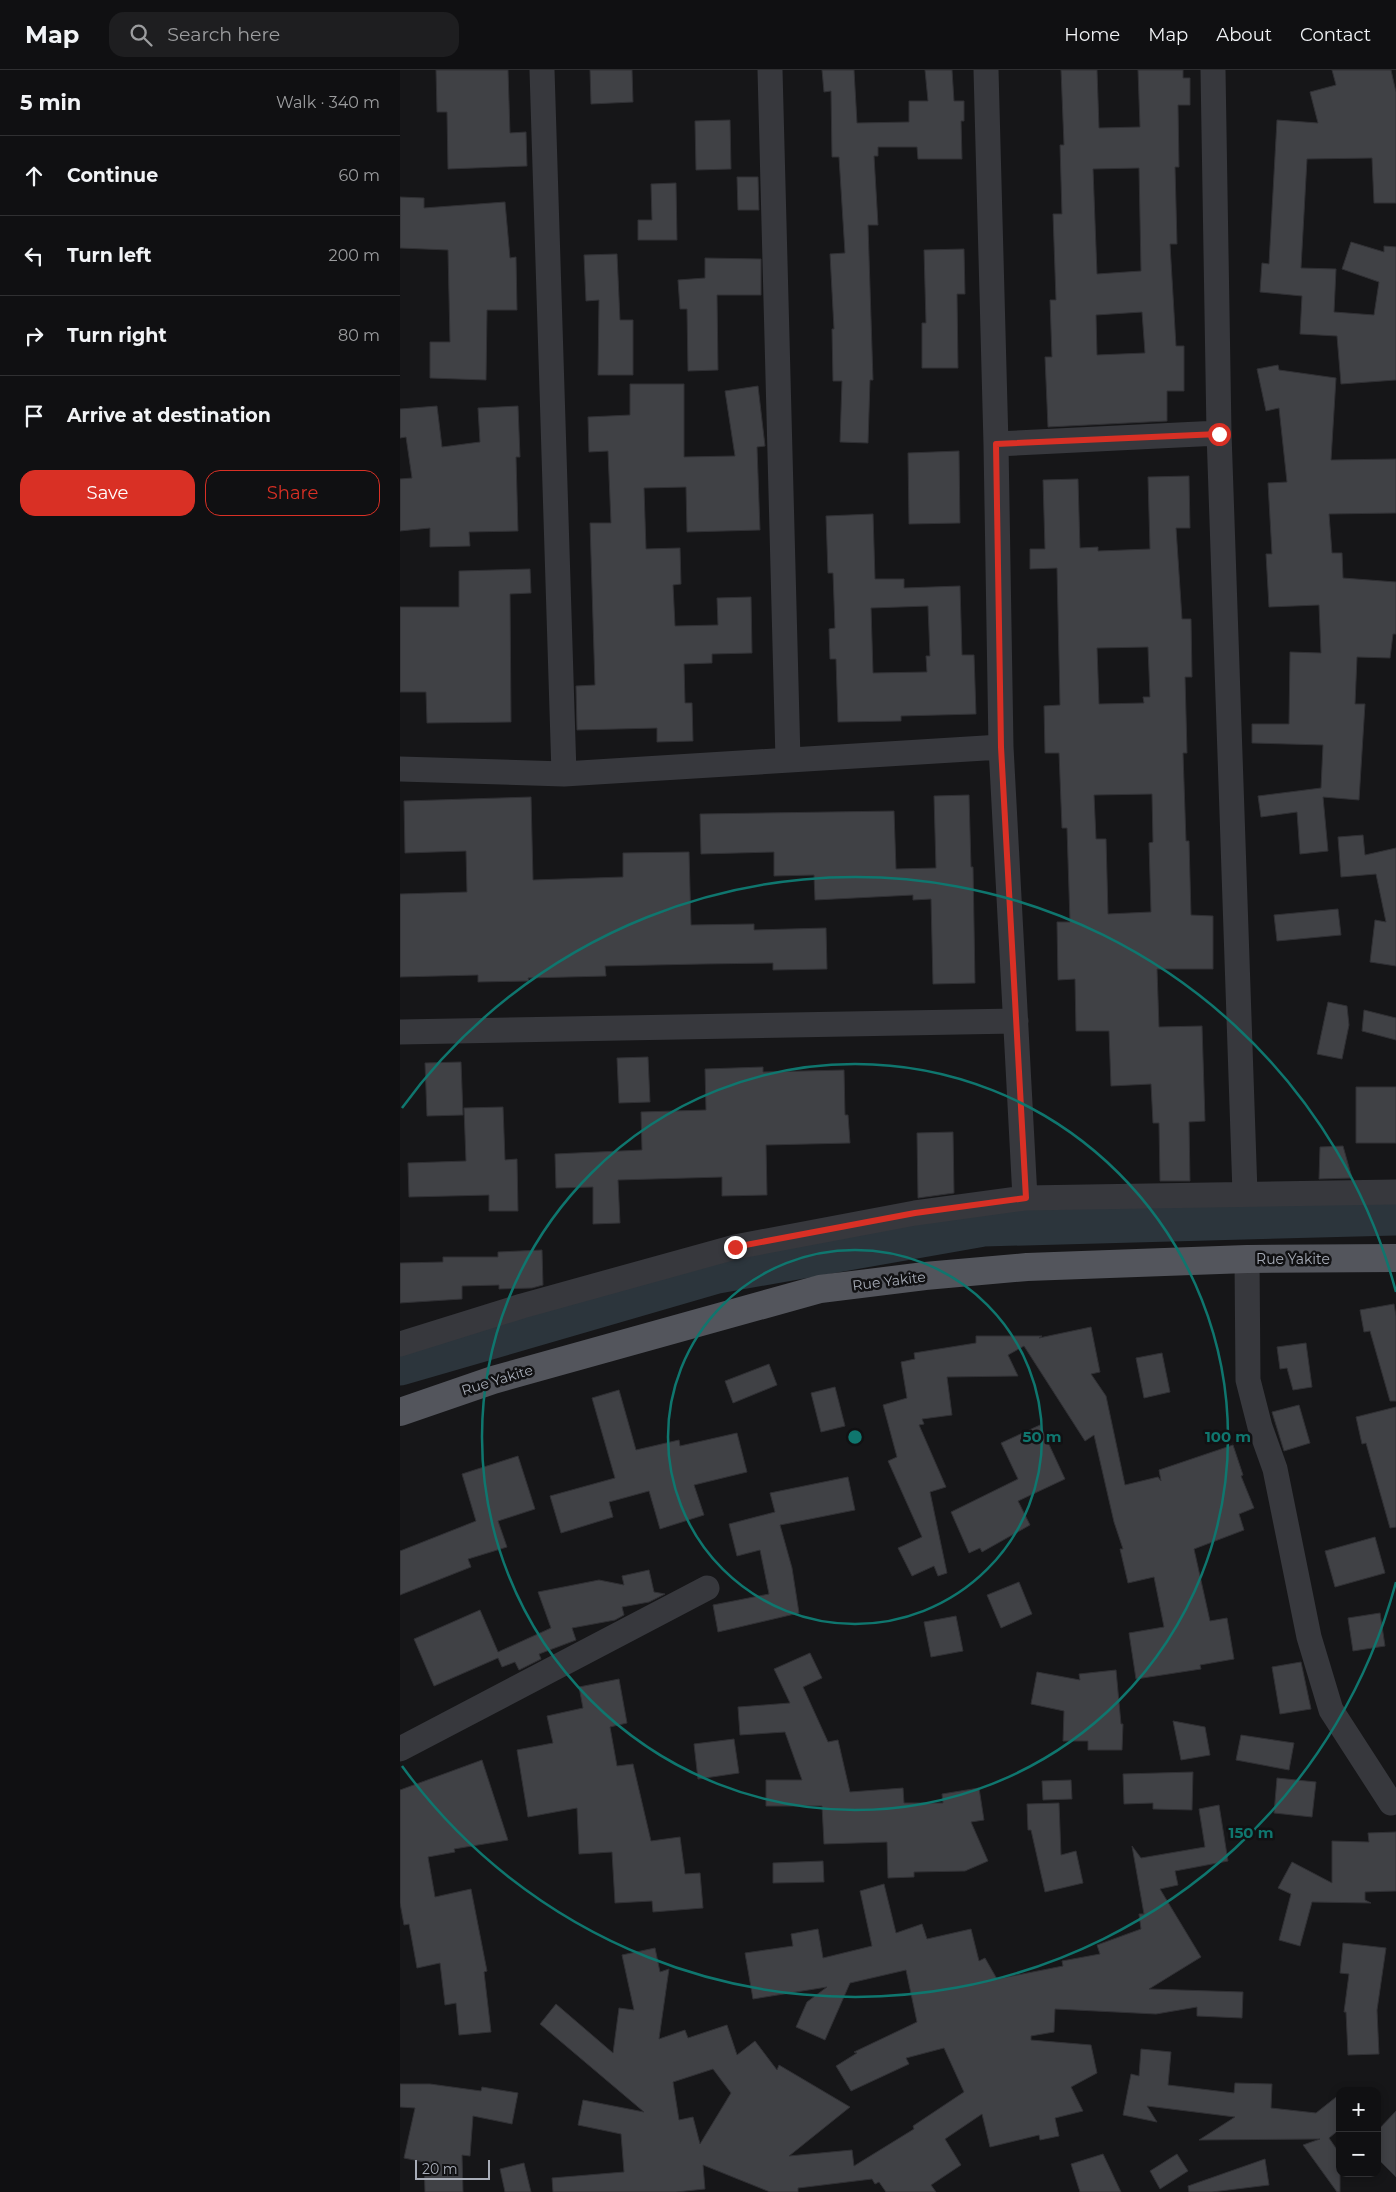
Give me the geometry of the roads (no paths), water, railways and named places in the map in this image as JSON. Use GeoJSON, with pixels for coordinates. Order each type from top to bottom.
{"type":"FeatureCollection","features":[{"type":"Feature","properties":{"kind":"main road","name":"Rue Yakite"},"geometry":{"type":"LineString","coordinates":[[400,1412],[493,1380],[820,1289],[925,1276],[1027,1267],[1247,1259],[1396,1258]]}},
{"type":"Feature","properties":{"kind":"street"},"geometry":{"type":"LineString","coordinates":[[542,70],[564,774]]}},
{"type":"Feature","properties":{"kind":"street"},"geometry":{"type":"LineString","coordinates":[[770,70],[788,760]]}},
{"type":"Feature","properties":{"kind":"street"},"geometry":{"type":"LineString","coordinates":[[986,70],[996,444],[1001,747],[1026,1198]]}},
{"type":"Feature","properties":{"kind":"street"},"geometry":{"type":"LineString","coordinates":[[1213,70],[1219,434],[1245,1193]]}},
{"type":"Feature","properties":{"kind":"street"},"geometry":{"type":"LineString","coordinates":[[996,444],[1219,434]]}},
{"type":"Feature","properties":{"kind":"street"},"geometry":{"type":"LineString","coordinates":[[400,769],[564,774],[1001,747]]}},
{"type":"Feature","properties":{"kind":"street"},"geometry":{"type":"LineString","coordinates":[[400,1032],[1016,1021]]}},
{"type":"Feature","properties":{"kind":"street"},"geometry":{"type":"LineString","coordinates":[[400,1344],[522,1306],[735,1247],[915,1213],[1026,1198],[1396,1192]]}},
{"type":"Feature","properties":{"kind":"street"},"geometry":{"type":"LineString","coordinates":[[1247,1259],[1248,1380],[1260,1427],[1275,1469],[1309,1637],[1331,1710],[1391,1803]]}},
{"type":"Feature","properties":{"kind":"street"},"geometry":{"type":"LineString","coordinates":[[400,1749],[707,1588]]}},
{"type":"Feature","properties":{"kind":"waterway"},"geometry":{"type":"LineString","coordinates":[[400,1363],[717,1271],[983,1224],[1396,1213]]}}]}
